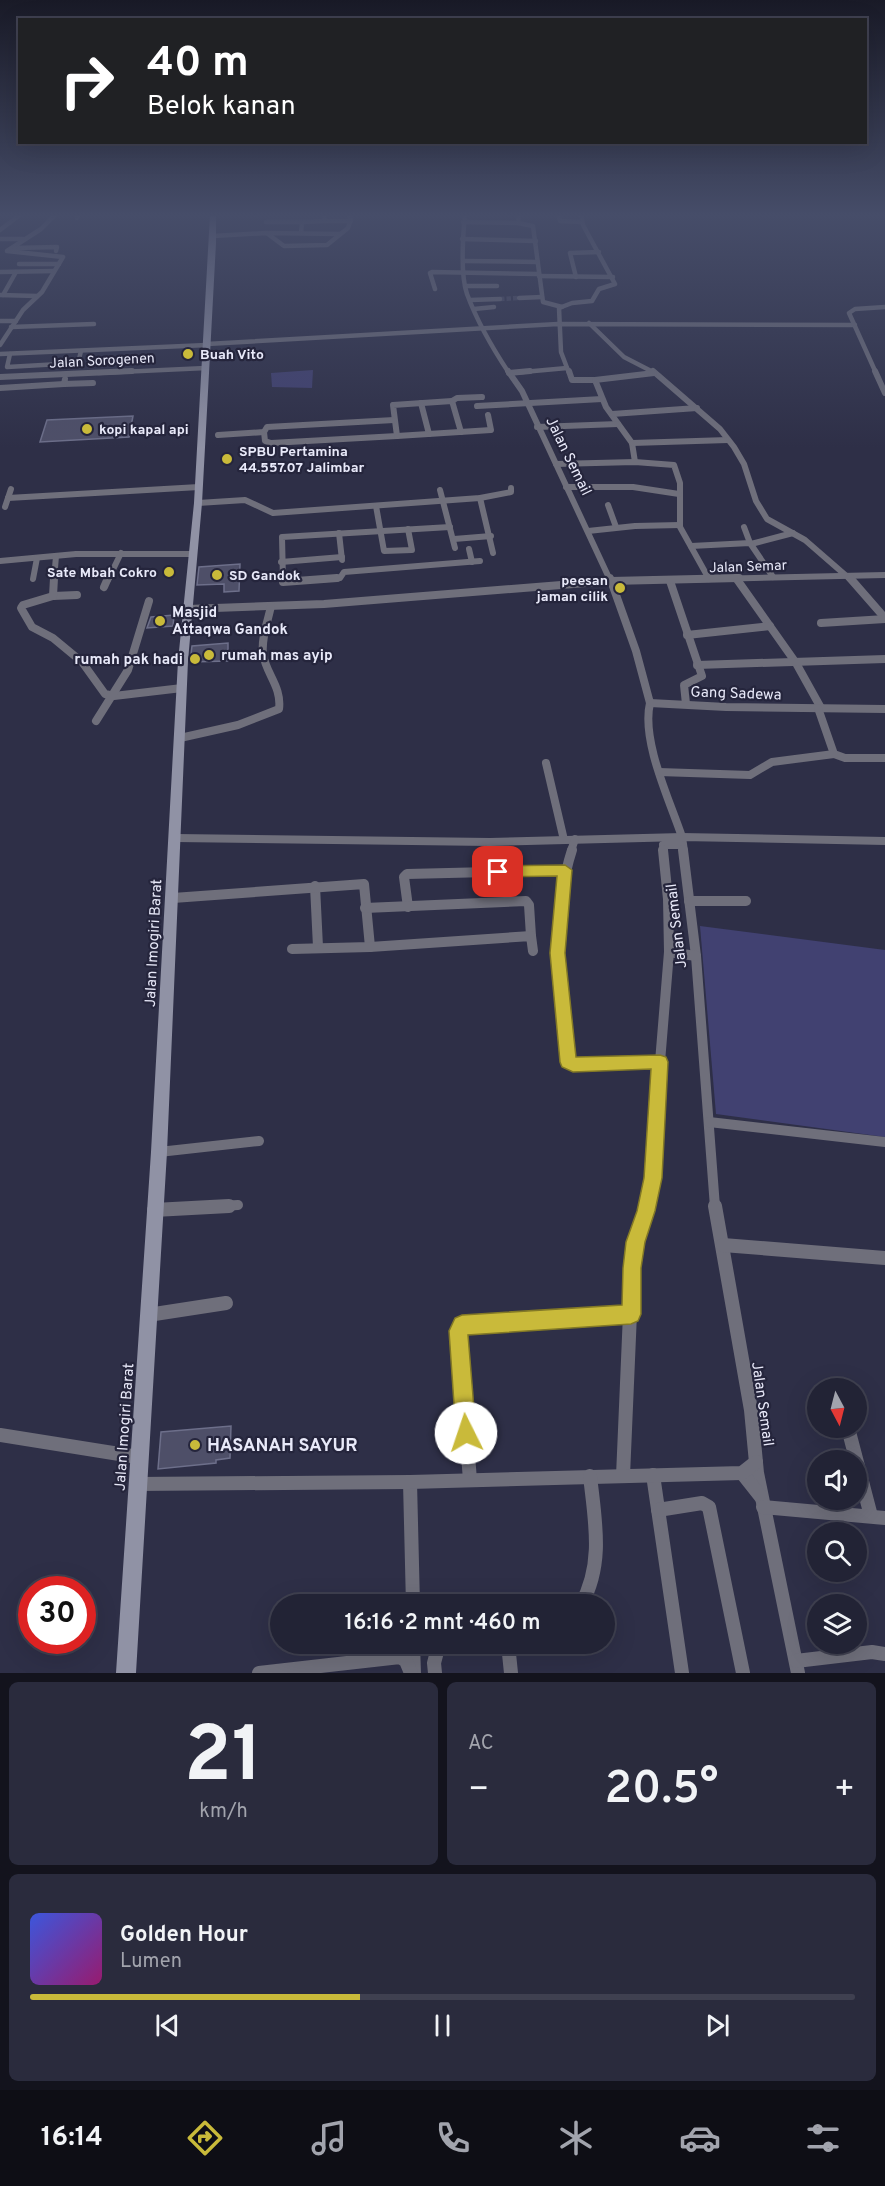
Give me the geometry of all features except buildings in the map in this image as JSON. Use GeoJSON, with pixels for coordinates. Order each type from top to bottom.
{"type":"FeatureCollection","features":[{"type":"Feature","properties":{"kind":"main road","name":"Jalan Imogiri Barat"},"geometry":{"type":"LineString","coordinates":[[126,1673],[136,1484],[159,1152],[182,688],[199,487],[211,435],[206,368],[210,292]]}},
{"type":"Feature","properties":{"kind":"street"},"geometry":{"type":"LineString","coordinates":[[1,342],[42,292]]}},
{"type":"Feature","properties":{"kind":"street","name":"Jalan Semail"},"geometry":{"type":"LineString","coordinates":[[467,292],[484,328],[527,403],[611,581],[636,651],[650,704],[648,711],[652,749],[682,841],[696,956],[715,1205],[751,1410],[763,1502],[797,1667]]}},
{"type":"Feature","properties":{"kind":"street"},"geometry":{"type":"LineString","coordinates":[[541,292],[545,303],[562,307],[592,301],[596,292]]}},
{"type":"Feature","properties":{"kind":"street"},"geometry":{"type":"LineString","coordinates":[[0,303],[3,295],[37,296]]}},
{"type":"Feature","properties":{"kind":"street"},"geometry":{"type":"LineString","coordinates":[[519,298],[542,297]]}},
{"type":"Feature","properties":{"kind":"street"},"geometry":{"type":"LineString","coordinates":[[472,304],[500,299]]}},
{"type":"Feature","properties":{"kind":"street"},"geometry":{"type":"LineString","coordinates":[[472,304],[494,307]]}},
{"type":"Feature","properties":{"kind":"street"},"geometry":{"type":"LineString","coordinates":[[562,307],[558,309],[561,320],[558,324],[561,352],[572,380],[594,380],[654,373]]}},
{"type":"Feature","properties":{"kind":"street"},"geometry":{"type":"LineString","coordinates":[[885,307],[852,309],[849,313],[885,393]]}},
{"type":"Feature","properties":{"kind":"street"},"geometry":{"type":"LineString","coordinates":[[0,321],[16,321]]}},
{"type":"Feature","properties":{"kind":"street"},"geometry":{"type":"LineString","coordinates":[[589,323],[624,357],[654,373],[670,389],[697,408],[728,441],[744,464],[756,501],[768,519],[776,526],[805,540],[846,574],[885,618]]}},
{"type":"Feature","properties":{"kind":"street"},"geometry":{"type":"LineString","coordinates":[[11,327],[94,324]]}},
{"type":"Feature","properties":{"kind":"street"},"geometry":{"type":"LineString","coordinates":[[0,354],[207,345],[558,324],[855,325]]}},
{"type":"Feature","properties":{"kind":"street"},"geometry":{"type":"LineString","coordinates":[[9,354],[7,367],[76,363],[79,362],[81,351]]}},
{"type":"Feature","properties":{"kind":"street","name":"Jalan Sorogenen"},"geometry":{"type":"LineString","coordinates":[[0,377],[206,368]]}},
{"type":"Feature","properties":{"kind":"street"},"geometry":{"type":"LineString","coordinates":[[509,373],[567,368]]}},
{"type":"Feature","properties":{"kind":"street"},"geometry":{"type":"LineString","coordinates":[[64,384],[66,374]]}},
{"type":"Feature","properties":{"kind":"street"},"geometry":{"type":"LineString","coordinates":[[594,380],[602,399],[632,443],[635,462]]}},
{"type":"Feature","properties":{"kind":"street"},"geometry":{"type":"LineString","coordinates":[[0,388],[93,382]]}},
{"type":"Feature","properties":{"kind":"street"},"geometry":{"type":"LineString","coordinates":[[397,436],[393,405],[482,397]]}},
{"type":"Feature","properties":{"kind":"street"},"geometry":{"type":"LineString","coordinates":[[477,406],[602,399]]}},
{"type":"Feature","properties":{"kind":"street"},"geometry":{"type":"LineString","coordinates":[[452,401],[461,432]]}},
{"type":"Feature","properties":{"kind":"street"},"geometry":{"type":"LineString","coordinates":[[421,403],[429,434]]}},
{"type":"Feature","properties":{"kind":"street"},"geometry":{"type":"LineString","coordinates":[[612,414],[697,408]]}},
{"type":"Feature","properties":{"kind":"street"},"geometry":{"type":"LineString","coordinates":[[394,420],[267,427],[264,429],[264,441],[271,443],[491,430],[488,415]]}},
{"type":"Feature","properties":{"kind":"street"},"geometry":{"type":"LineString","coordinates":[[537,427],[618,424]]}},
{"type":"Feature","properties":{"kind":"street"},"geometry":{"type":"LineString","coordinates":[[211,435],[264,432]]}},
{"type":"Feature","properties":{"kind":"street"},"geometry":{"type":"LineString","coordinates":[[632,443],[728,441]]}},
{"type":"Feature","properties":{"kind":"street"},"geometry":{"type":"LineString","coordinates":[[556,464],[635,462],[674,465],[678,470],[680,525],[709,579]]}},
{"type":"Feature","properties":{"kind":"street"},"geometry":{"type":"LineString","coordinates":[[8,498],[199,487]]}},
{"type":"Feature","properties":{"kind":"street"},"geometry":{"type":"LineString","coordinates":[[567,487],[633,488],[679,494]]}},
{"type":"Feature","properties":{"kind":"street"},"geometry":{"type":"LineString","coordinates":[[198,503],[245,500],[273,513],[480,498],[506,495],[511,492],[511,488]]}},
{"type":"Feature","properties":{"kind":"street"},"geometry":{"type":"LineString","coordinates":[[5,507],[11,489]]}},
{"type":"Feature","properties":{"kind":"street"},"geometry":{"type":"LineString","coordinates":[[440,490],[455,548]]}},
{"type":"Feature","properties":{"kind":"street"},"geometry":{"type":"LineString","coordinates":[[480,498],[491,536],[493,553]]}},
{"type":"Feature","properties":{"kind":"street"},"geometry":{"type":"LineString","coordinates":[[608,505],[615,527]]}},
{"type":"Feature","properties":{"kind":"street"},"geometry":{"type":"LineString","coordinates":[[376,506],[384,551],[412,550]]}},
{"type":"Feature","properties":{"kind":"street"},"geometry":{"type":"LineString","coordinates":[[588,531],[615,527],[680,525]]}},
{"type":"Feature","properties":{"kind":"street"},"geometry":{"type":"LineString","coordinates":[[339,533],[344,572],[341,578],[284,582],[281,562],[282,537],[339,533],[450,527]]}},
{"type":"Feature","properties":{"kind":"street"},"geometry":{"type":"LineString","coordinates":[[744,527],[751,543],[773,577]]}},
{"type":"Feature","properties":{"kind":"street"},"geometry":{"type":"LineString","coordinates":[[408,529],[414,565]]}},
{"type":"Feature","properties":{"kind":"street"},"geometry":{"type":"LineString","coordinates":[[691,546],[751,543],[793,533]]}},
{"type":"Feature","properties":{"kind":"street"},"geometry":{"type":"LineString","coordinates":[[454,539],[491,536]]}},
{"type":"Feature","properties":{"kind":"street"},"geometry":{"type":"LineString","coordinates":[[344,572],[476,561],[469,549]]}},
{"type":"Feature","properties":{"kind":"street"},"geometry":{"type":"LineString","coordinates":[[0,561],[121,553],[193,554]]}},
{"type":"Feature","properties":{"kind":"street"},"geometry":{"type":"LineString","coordinates":[[104,587],[121,553]]}},
{"type":"Feature","properties":{"kind":"street"},"geometry":{"type":"LineString","coordinates":[[53,596],[56,556]]}},
{"type":"Feature","properties":{"kind":"street"},"geometry":{"type":"LineString","coordinates":[[281,562],[342,557]]}},
{"type":"Feature","properties":{"kind":"street"},"geometry":{"type":"LineString","coordinates":[[33,579],[37,558]]}},
{"type":"Feature","properties":{"kind":"street","name":"Jalan Semar"},"geometry":{"type":"LineString","coordinates":[[188,609],[324,604],[611,581],[846,574],[885,575]]}},
{"type":"Feature","properties":{"kind":"street"},"geometry":{"type":"LineString","coordinates":[[736,578],[796,663],[819,708],[834,754]]}},
{"type":"Feature","properties":{"kind":"street"},"geometry":{"type":"LineString","coordinates":[[670,581],[702,676],[684,684],[686,705]]}},
{"type":"Feature","properties":{"kind":"street"},"geometry":{"type":"LineString","coordinates":[[77,595],[53,596],[22,605],[21,608],[32,627],[53,638],[82,662],[105,694],[114,696],[182,688]]}},
{"type":"Feature","properties":{"kind":"street"},"geometry":{"type":"LineString","coordinates":[[96,721],[114,696],[130,663],[149,601]]}},
{"type":"Feature","properties":{"kind":"street"},"geometry":{"type":"LineString","coordinates":[[180,738],[238,725],[279,709],[281,697],[264,657],[263,647],[271,606]]}},
{"type":"Feature","properties":{"kind":"street"},"geometry":{"type":"LineString","coordinates":[[821,623],[885,618]]}},
{"type":"Feature","properties":{"kind":"street"},"geometry":{"type":"LineString","coordinates":[[687,635],[770,626]]}},
{"type":"Feature","properties":{"kind":"street"},"geometry":{"type":"LineString","coordinates":[[697,665],[885,658]]}},
{"type":"Feature","properties":{"kind":"street","name":"Gang Sadewa"},"geometry":{"type":"LineString","coordinates":[[650,704],[885,709]]}},
{"type":"Feature","properties":{"kind":"street"},"geometry":{"type":"LineString","coordinates":[[659,772],[750,775],[772,762],[834,754],[845,758],[885,758]]}},
{"type":"Feature","properties":{"kind":"street"},"geometry":{"type":"LineString","coordinates":[[546,763],[564,840]]}},
{"type":"Feature","properties":{"kind":"street"},"geometry":{"type":"LineString","coordinates":[[176,838],[478,842],[576,839],[885,841]]}},
{"type":"Feature","properties":{"kind":"street"},"geometry":{"type":"LineString","coordinates":[[576,839],[565,870],[557,953],[567,1060],[573,1065],[660,1062]]}},
{"type":"Feature","properties":{"kind":"street"},"geometry":{"type":"LineString","coordinates":[[623,1476],[632,1268],[635,1242],[646,1211],[653,1178],[669,952],[668,890],[663,845],[682,841]]}},
{"type":"Feature","properties":{"kind":"street"},"geometry":{"type":"LineString","coordinates":[[408,907],[404,877],[407,874],[565,870]]}},
{"type":"Feature","properties":{"kind":"street"},"geometry":{"type":"LineString","coordinates":[[173,898],[363,884],[370,947]]}},
{"type":"Feature","properties":{"kind":"street"},"geometry":{"type":"LineString","coordinates":[[315,886],[318,947]]}},
{"type":"Feature","properties":{"kind":"street"},"geometry":{"type":"LineString","coordinates":[[668,890],[687,890]]}},
{"type":"Feature","properties":{"kind":"street"},"geometry":{"type":"LineString","coordinates":[[365,908],[526,901],[529,905],[533,951]]}},
{"type":"Feature","properties":{"kind":"street"},"geometry":{"type":"LineString","coordinates":[[689,902],[747,901]]}},
{"type":"Feature","properties":{"kind":"street"},"geometry":{"type":"LineString","coordinates":[[292,949],[370,947],[531,936]]}},
{"type":"Feature","properties":{"kind":"street"},"geometry":{"type":"LineString","coordinates":[[669,952],[696,956]]}},
{"type":"Feature","properties":{"kind":"street"},"geometry":{"type":"LineString","coordinates":[[709,1122],[885,1142]]}},
{"type":"Feature","properties":{"kind":"street"},"geometry":{"type":"LineString","coordinates":[[159,1152],[259,1141]]}},
{"type":"Feature","properties":{"kind":"street"},"geometry":{"type":"LineString","coordinates":[[154,1210],[238,1206]]}},
{"type":"Feature","properties":{"kind":"street"},"geometry":{"type":"LineString","coordinates":[[723,1245],[885,1258]]}},
{"type":"Feature","properties":{"kind":"street"},"geometry":{"type":"LineString","coordinates":[[148,1315],[226,1303]]}},
{"type":"Feature","properties":{"kind":"street"},"geometry":{"type":"LineString","coordinates":[[470,1480],[458,1331],[462,1325],[631,1314]]}},
{"type":"Feature","properties":{"kind":"street"},"geometry":{"type":"LineString","coordinates":[[0,1435],[138,1457]]}},
{"type":"Feature","properties":{"kind":"street"},"geometry":{"type":"LineString","coordinates":[[742,1473],[763,1502],[878,1517],[851,1438]]}},
{"type":"Feature","properties":{"kind":"street"},"geometry":{"type":"LineString","coordinates":[[136,1484],[410,1482],[742,1473],[756,1462]]}},
{"type":"Feature","properties":{"kind":"street"},"geometry":{"type":"LineString","coordinates":[[653,1475],[682,1673]]}},
{"type":"Feature","properties":{"kind":"street"},"geometry":{"type":"LineString","coordinates":[[587,1594],[597,1568],[590,1476]]}},
{"type":"Feature","properties":{"kind":"street"},"geometry":{"type":"LineString","coordinates":[[410,1482],[412,1594]]}},
{"type":"Feature","properties":{"kind":"street"},"geometry":{"type":"LineString","coordinates":[[658,1510],[702,1503],[709,1507],[743,1673]]}},
{"type":"Feature","properties":{"kind":"street"},"geometry":{"type":"LineString","coordinates":[[797,1667],[872,1652],[885,1654]]}},
{"type":"Feature","properties":{"kind":"street"},"geometry":{"type":"LineString","coordinates":[[412,1673],[413,1654]]}},
{"type":"Feature","properties":{"kind":"street"},"geometry":{"type":"LineString","coordinates":[[435,1673],[436,1654]]}},
{"type":"Feature","properties":{"kind":"street"},"geometry":{"type":"LineString","coordinates":[[509,1654],[511,1673]]}},
{"type":"Feature","properties":{"kind":"street"},"geometry":{"type":"LineString","coordinates":[[259,1673],[400,1657],[406,1661],[412,1673]]}},
{"type":"Feature","properties":{"kind":"shaded area"},"geometry":{"type":"Polygon","coordinates":[[[313,370],[312,388],[272,387],[271,373],[313,370]]]}},
{"type":"Feature","properties":{"kind":"shaded area"},"geometry":{"type":"Polygon","coordinates":[[[700,926],[885,950],[885,1137],[716,1114],[700,926]]]}},
{"type":"Feature","properties":{"kind":"tunnel"},"geometry":{"type":"LineString","coordinates":[[500,299],[519,298]]}},
{"type":"Feature","properties":{"kind":"place","name":"Buah Vito"},"geometry":{"type":"Point","coordinates":[188,354]}},
{"type":"Feature","properties":{"kind":"place","name":"kopi kapal api"},"geometry":{"type":"Point","coordinates":[87,429]}},
{"type":"Feature","properties":{"kind":"place","name":"SPBU Pertamina 44.557.07 Jalimbar"},"geometry":{"type":"Point","coordinates":[227,459]}},
{"type":"Feature","properties":{"kind":"place","name":"Sate Mbah Cokro"},"geometry":{"type":"Point","coordinates":[169,572]}},
{"type":"Feature","properties":{"kind":"place","name":"SD Gandok"},"geometry":{"type":"Point","coordinates":[217,575]}},
{"type":"Feature","properties":{"kind":"place","name":"peesan jaman cilik"},"geometry":{"type":"Point","coordinates":[620,588]}},
{"type":"Feature","properties":{"kind":"place","name":"Masjid Attaqwa Gandok"},"geometry":{"type":"Point","coordinates":[160,621]}},
{"type":"Feature","properties":{"kind":"place","name":"rumah mas ayip"},"geometry":{"type":"Point","coordinates":[209,655]}},
{"type":"Feature","properties":{"kind":"place","name":"rumah pak hadi"},"geometry":{"type":"Point","coordinates":[195,659]}},
{"type":"Feature","properties":{"kind":"place","name":"HASANAH SAYUR"},"geometry":{"type":"Point","coordinates":[195,1445]}},
{"type":"Feature","properties":{"kind":"route"},"geometry":{"type":"LineString","coordinates":[[466,1433],[458,1331],[462,1325],[631,1314],[635,1242],[646,1211],[653,1178],[659,1082],[660,1062],[573,1065],[568,1062],[557,953],[565,870],[498,872]]}}]}
